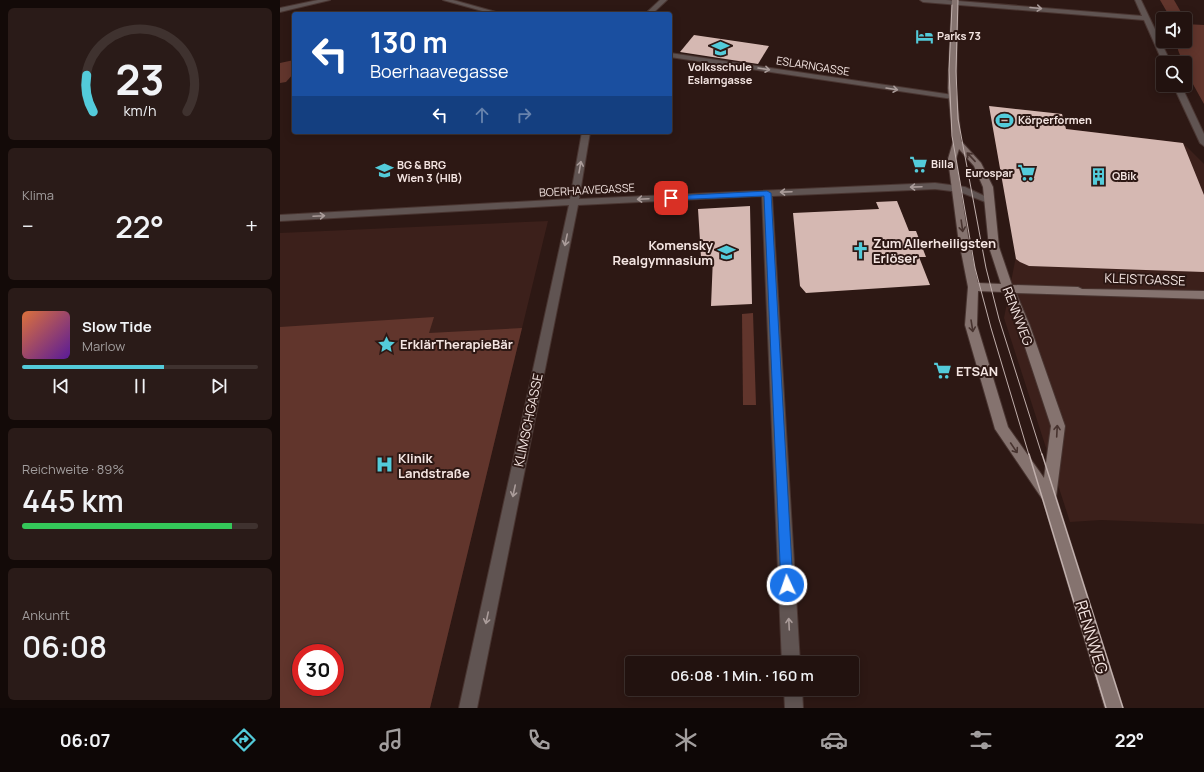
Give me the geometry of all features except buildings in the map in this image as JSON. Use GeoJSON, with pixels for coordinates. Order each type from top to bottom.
{"type":"FeatureCollection","features":[{"type":"Feature","properties":{"kind":"main road","name":"RENNWEG"},"geometry":{"type":"LineString","coordinates":[[955,2],[953,97],[958,142],[952,159],[955,187],[973,287],[971,325],[1002,429],[1048,497],[1114,708]]}},
{"type":"Feature","properties":{"kind":"main road","name":"RENNWEG"},"geometry":{"type":"LineString","coordinates":[[958,142],[978,165],[988,187],[988,200],[994,247],[1008,289],[1024,326],[1058,426],[1048,497]]}},
{"type":"Feature","properties":{"kind":"main road","name":"KLEISTGASSE"},"geometry":{"type":"LineString","coordinates":[[973,287],[1081,292],[1204,295]]}},
{"type":"Feature","properties":{"kind":"street"},"geometry":{"type":"LineString","coordinates":[[280,10],[327,0]]}},
{"type":"Feature","properties":{"kind":"street"},"geometry":{"type":"LineString","coordinates":[[446,0],[492,12]]}},
{"type":"Feature","properties":{"kind":"street"},"geometry":{"type":"LineString","coordinates":[[650,12],[664,0]]}},
{"type":"Feature","properties":{"kind":"street"},"geometry":{"type":"LineString","coordinates":[[923,0],[1147,18]]}},
{"type":"Feature","properties":{"kind":"street"},"geometry":{"type":"LineString","coordinates":[[1138,0],[1164,56]]}},
{"type":"Feature","properties":{"kind":"street","name":"ESLARNGASSE"},"geometry":{"type":"LineString","coordinates":[[672,55],[953,97]]}},
{"type":"Feature","properties":{"kind":"street"},"geometry":{"type":"LineString","coordinates":[[1180,92],[1204,143]]}},
{"type":"Feature","properties":{"kind":"street","name":"KLIMSCHGASSE"},"geometry":{"type":"LineString","coordinates":[[468,708],[574,202],[586,134]]}},
{"type":"Feature","properties":{"kind":"street","name":"BOERHAAVEGASSE"},"geometry":{"type":"LineString","coordinates":[[280,218],[574,202],[936,186],[955,187],[988,200]]}},
{"type":"Feature","properties":{"kind":"street"},"geometry":{"type":"LineString","coordinates":[[767,193],[791,656]]}},
{"type":"Feature","properties":{"kind":"street"},"geometry":{"type":"LineString","coordinates":[[793,696],[794,708]]}},
{"type":"Feature","properties":{"kind":"shaded area"},"geometry":{"type":"Polygon","coordinates":[[[1160,0],[1174,0],[1181,12],[1167,12],[1160,0]]]}},
{"type":"Feature","properties":{"kind":"shaded area"},"geometry":{"type":"Polygon","coordinates":[[[1192,24],[1204,25],[1204,104],[1192,82],[1192,56],[1180,56],[1178,48],[1192,48],[1192,24]]]}},
{"type":"Feature","properties":{"kind":"shaded area"},"geometry":{"type":"Polygon","coordinates":[[[292,60],[292,75],[286,82],[280,83],[280,63],[292,60]]]}},
{"type":"Feature","properties":{"kind":"shaded area"},"geometry":{"type":"Polygon","coordinates":[[[989,106],[1062,114],[1066,129],[1183,143],[1204,164],[1204,524],[1101,520],[1070,522],[1004,318],[1016,256],[989,106]]]}},
{"type":"Feature","properties":{"kind":"shaded area","name":"Klinik Landstraße"},"geometry":{"type":"Polygon","coordinates":[[[548,221],[430,708],[280,708],[280,233],[548,221]]]}},
{"type":"Feature","properties":{"kind":"shaded area"},"geometry":{"type":"Polygon","coordinates":[[[753,313],[756,405],[743,405],[742,314],[753,313]]]}},
{"type":"Feature","properties":{"kind":"shaded area","name":"Klinik Landstraße"},"geometry":{"type":"Polygon","coordinates":[[[434,317],[429,333],[522,328],[430,708],[280,708],[280,327],[434,317]]]}},
{"type":"Feature","properties":{"kind":"tram line"},"geometry":{"type":"LineString","coordinates":[[958,0],[956,71],[958,119],[986,268],[999,319],[1042,455]]}},
{"type":"Feature","properties":{"kind":"tram line"},"geometry":{"type":"LineString","coordinates":[[952,5],[949,70],[952,136],[975,268],[991,328],[1029,455]]}},
{"type":"Feature","properties":{"kind":"tram line"},"geometry":{"type":"LineString","coordinates":[[1029,454],[1106,708]]}},
{"type":"Feature","properties":{"kind":"tram line"},"geometry":{"type":"LineString","coordinates":[[1042,454],[1123,708]]}},
{"type":"Feature","properties":{"kind":"place","name":"Parks 73"},"geometry":{"type":"Point","coordinates":[924,36]}},
{"type":"Feature","properties":{"kind":"place","name":"Volksschule Eslarngasse"},"geometry":{"type":"Point","coordinates":[720,49]}},
{"type":"Feature","properties":{"kind":"place","name":"Körperformen"},"geometry":{"type":"Point","coordinates":[1005,120]}},
{"type":"Feature","properties":{"kind":"place","name":"Billa"},"geometry":{"type":"Point","coordinates":[918,164]}},
{"type":"Feature","properties":{"kind":"place","name":"BG & BRG Wien 3 (HIB)"},"geometry":{"type":"Point","coordinates":[384,171]}},
{"type":"Feature","properties":{"kind":"place","name":"Eurospar"},"geometry":{"type":"Point","coordinates":[1026,173]}},
{"type":"Feature","properties":{"kind":"place","name":"QBik"},"geometry":{"type":"Point","coordinates":[1099,176]}},
{"type":"Feature","properties":{"kind":"place","name":"Zum Allerheiligsten Erlöser"},"geometry":{"type":"Point","coordinates":[860,250]}},
{"type":"Feature","properties":{"kind":"place","name":"Komensky Realgymnasium"},"geometry":{"type":"Point","coordinates":[726,252]}},
{"type":"Feature","properties":{"kind":"place","name":"ErklärTherapieBär"},"geometry":{"type":"Point","coordinates":[387,344]}},
{"type":"Feature","properties":{"kind":"place","name":"ETSAN"},"geometry":{"type":"Point","coordinates":[943,371]}},
{"type":"Feature","properties":{"kind":"place","name":"Klinik Landstraße"},"geometry":{"type":"Point","coordinates":[385,465]}},
{"type":"Feature","properties":{"kind":"route"},"geometry":{"type":"LineString","coordinates":[[671,198],[767,193],[787,585]]}}]}
